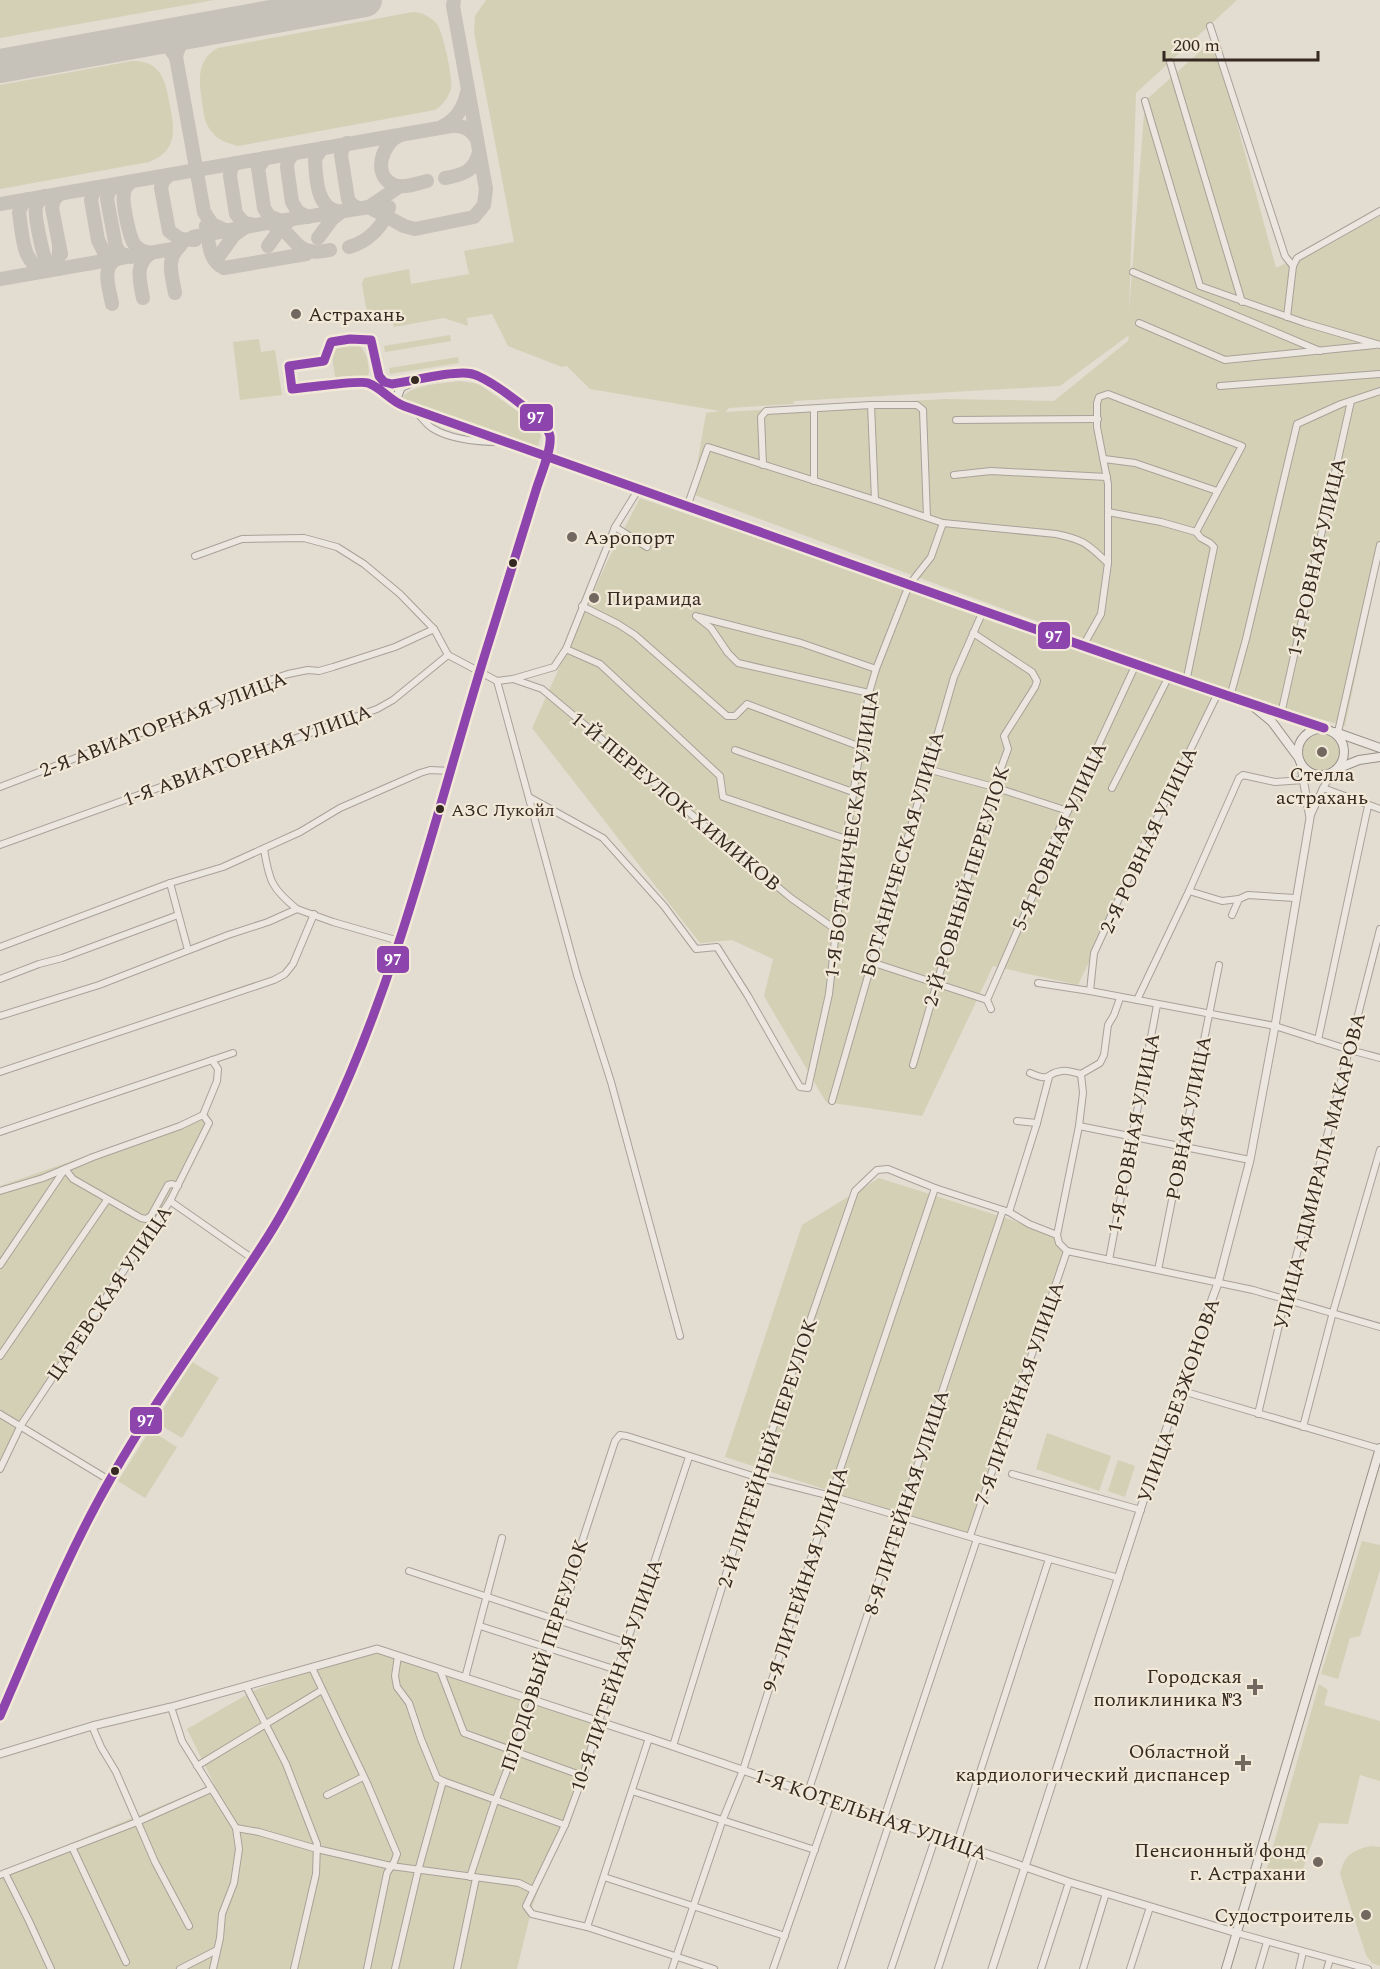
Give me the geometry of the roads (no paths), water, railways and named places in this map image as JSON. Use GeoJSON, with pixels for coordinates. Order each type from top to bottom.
{"type":"FeatureCollection","features":[{"type":"Feature","properties":{"kind":"main road"},"geometry":{"type":"LineString","coordinates":[[0,1716],[62,1574],[109,1480],[289,1200],[328,1124],[362,1046],[399,941],[546,457],[550,441],[545,425],[533,414],[475,374],[460,373],[412,382],[401,387],[395,402],[416,410],[504,442],[546,457],[638,490],[1380,749]]}},
{"type":"Feature","properties":{"kind":"main road"},"geometry":{"type":"LineString","coordinates":[[1244,702],[1272,722],[1303,766],[1310,772],[1319,775],[1335,771],[1380,749]]}},
{"type":"Feature","properties":{"kind":"main road"},"geometry":{"type":"LineString","coordinates":[[1299,759],[1298,749],[1306,734],[1315,729],[1331,730],[1340,737],[1345,754],[1342,763],[1335,771]]}},
{"type":"Feature","properties":{"kind":"main road"},"geometry":{"type":"LineString","coordinates":[[1226,1969],[1380,1448]]}},
{"type":"Feature","properties":{"kind":"street"},"geometry":{"type":"LineString","coordinates":[[1210,26],[1285,256],[1293,266]]}},
{"type":"Feature","properties":{"kind":"street"},"geometry":{"type":"LineString","coordinates":[[1170,62],[1242,302]]}},
{"type":"Feature","properties":{"kind":"street"},"geometry":{"type":"LineString","coordinates":[[1144,101],[1200,286],[1287,317],[1380,345]]}},
{"type":"Feature","properties":{"kind":"street"},"geometry":{"type":"LineString","coordinates":[[1287,317],[1293,266],[1299,256],[1380,211]]}},
{"type":"Feature","properties":{"kind":"street"},"geometry":{"type":"LineString","coordinates":[[1133,272],[1321,351]]}},
{"type":"Feature","properties":{"kind":"street"},"geometry":{"type":"LineString","coordinates":[[1139,323],[1225,360],[1380,345]]}},
{"type":"Feature","properties":{"kind":"street"},"geometry":{"type":"LineString","coordinates":[[395,402],[366,382],[292,389],[289,366],[324,362],[331,342],[350,339],[371,340],[379,376],[384,382],[392,384],[412,382]]}},
{"type":"Feature","properties":{"kind":"street"},"geometry":{"type":"LineString","coordinates":[[1220,387],[1380,374]]}},
{"type":"Feature","properties":{"kind":"street"},"geometry":{"type":"LineString","coordinates":[[1230,697],[1297,424],[1351,401],[1380,392]]}},
{"type":"Feature","properties":{"kind":"street"},"geometry":{"type":"LineString","coordinates":[[1083,646],[1101,614],[1108,563],[1107,477],[1097,427],[1097,400],[1102,395],[1108,394],[1242,446],[1196,532]]}},
{"type":"Feature","properties":{"kind":"street","name":"1-Я РОВНАЯ УЛИЦА"},"geometry":{"type":"LineString","coordinates":[[1281,714],[1351,401]]}},
{"type":"Feature","properties":{"kind":"street"},"geometry":{"type":"LineString","coordinates":[[871,405],[875,500]]}},
{"type":"Feature","properties":{"kind":"street"},"geometry":{"type":"LineString","coordinates":[[763,465],[761,417],[766,411],[871,405],[917,405],[923,410],[927,517]]}},
{"type":"Feature","properties":{"kind":"street"},"geometry":{"type":"LineString","coordinates":[[813,409],[814,481]]}},
{"type":"Feature","properties":{"kind":"street"},"geometry":{"type":"LineString","coordinates":[[956,420],[1098,419]]}},
{"type":"Feature","properties":{"kind":"street"},"geometry":{"type":"LineString","coordinates":[[687,507],[708,447],[943,523],[1056,534],[1072,538],[1087,544],[1108,563]]}},
{"type":"Feature","properties":{"kind":"street"},"geometry":{"type":"LineString","coordinates":[[1104,459],[1135,463],[1217,491]]}},
{"type":"Feature","properties":{"kind":"street"},"geometry":{"type":"LineString","coordinates":[[954,475],[991,471],[1107,477]]}},
{"type":"Feature","properties":{"kind":"street"},"geometry":{"type":"LineString","coordinates":[[195,556],[243,539],[304,538],[337,547],[364,564],[399,594],[434,629],[448,655],[497,681],[513,680],[554,667],[566,648],[615,527],[638,490]]}},
{"type":"Feature","properties":{"kind":"street"},"geometry":{"type":"LineString","coordinates":[[1108,512],[1161,522],[1196,532],[1215,549],[1186,682]]}},
{"type":"Feature","properties":{"kind":"street","name":"1-Я БОТАНИЧЕСКАЯ УЛИЦА"},"geometry":{"type":"LineString","coordinates":[[529,797],[603,838],[664,906],[696,949],[717,947],[800,1087],[808,1088],[829,994],[846,839],[869,693],[909,585],[931,557],[943,523]]}},
{"type":"Feature","properties":{"kind":"street"},"geometry":{"type":"LineString","coordinates":[[615,527],[647,547]]}},
{"type":"Feature","properties":{"kind":"street"},"geometry":{"type":"LineString","coordinates":[[1331,730],[1380,545]]}},
{"type":"Feature","properties":{"kind":"street"},"geometry":{"type":"LineString","coordinates":[[582,606],[635,635],[727,716],[735,716],[747,704],[861,747]]}},
{"type":"Feature","properties":{"kind":"street","name":"БОТАНИЧЕСКАЯ УЛИЦА"},"geometry":{"type":"LineString","coordinates":[[832,1101],[954,677],[983,611]]}},
{"type":"Feature","properties":{"kind":"street"},"geometry":{"type":"LineString","coordinates":[[869,693],[738,663],[728,653],[711,628],[696,616],[801,643],[876,669]]}},
{"type":"Feature","properties":{"kind":"street","name":"2-Я АВИАТОРНАЯ УЛИЦА"},"geometry":{"type":"LineString","coordinates":[[0,787],[188,715],[252,686],[288,674],[308,670],[319,671],[333,667],[395,647],[434,629]]}},
{"type":"Feature","properties":{"kind":"street","name":"2-Й РОВНЫЙ ПЕРЕУЛОК"},"geometry":{"type":"LineString","coordinates":[[913,1065],[994,787],[1008,749],[1004,736],[1037,681],[1032,672],[973,633]]}},
{"type":"Feature","properties":{"kind":"street"},"geometry":{"type":"LineString","coordinates":[[566,648],[600,664],[720,776],[723,797],[846,839]]}},
{"type":"Feature","properties":{"kind":"street","name":"1-Я АВИАТОРНАЯ УЛИЦА"},"geometry":{"type":"LineString","coordinates":[[0,845],[377,709],[393,700],[448,655]]}},
{"type":"Feature","properties":{"kind":"street","name":"5-Я РОВНАЯ УЛИЦА"},"geometry":{"type":"LineString","coordinates":[[987,1000],[1037,886],[1045,860],[1136,664]]}},
{"type":"Feature","properties":{"kind":"street"},"geometry":{"type":"LineString","coordinates":[[1112,788],[1169,676]]}},
{"type":"Feature","properties":{"kind":"street","name":"1-Й ПЕРЕУЛОК ХИМИКОВ"},"geometry":{"type":"LineString","coordinates":[[513,680],[542,689],[791,897],[835,929]]}},
{"type":"Feature","properties":{"kind":"street"},"geometry":{"type":"LineString","coordinates":[[497,681],[578,975],[611,1082],[680,1336]]}},
{"type":"Feature","properties":{"kind":"street","name":"2-Я РОВНАЯ УЛИЦА"},"geometry":{"type":"LineString","coordinates":[[1090,991],[1094,953],[1218,693]]}},
{"type":"Feature","properties":{"kind":"street"},"geometry":{"type":"LineString","coordinates":[[735,750],[853,792]]}},
{"type":"Feature","properties":{"kind":"street","name":"УЛИЦА БЕЗЖОНОВА"},"geometry":{"type":"LineString","coordinates":[[992,1969],[1179,1390],[1218,1283],[1250,1160],[1310,818],[1299,759]]}},
{"type":"Feature","properties":{"kind":"street"},"geometry":{"type":"LineString","coordinates":[[927,769],[1068,810]]}},
{"type":"Feature","properties":{"kind":"street"},"geometry":{"type":"LineString","coordinates":[[0,947],[170,883],[223,867],[300,832],[340,808],[420,773],[430,770],[451,771]]}},
{"type":"Feature","properties":{"kind":"street"},"geometry":{"type":"LineString","coordinates":[[1310,818],[1323,788],[1335,771]]}},
{"type":"Feature","properties":{"kind":"street"},"geometry":{"type":"LineString","coordinates":[[1137,1000],[1240,776],[1275,782],[1304,780]]}},
{"type":"Feature","properties":{"kind":"street"},"geometry":{"type":"LineString","coordinates":[[1323,788],[1380,809]]}},
{"type":"Feature","properties":{"kind":"street"},"geometry":{"type":"LineString","coordinates":[[1318,1040],[1368,806]]}},
{"type":"Feature","properties":{"kind":"street"},"geometry":{"type":"LineString","coordinates":[[264,849],[268,876],[279,895],[297,909],[399,941]]}},
{"type":"Feature","properties":{"kind":"street"},"geometry":{"type":"LineString","coordinates":[[170,883],[188,950]]}},
{"type":"Feature","properties":{"kind":"street"},"geometry":{"type":"LineString","coordinates":[[1189,891],[1222,901],[1239,899],[1248,895],[1295,898]]}},
{"type":"Feature","properties":{"kind":"street"},"geometry":{"type":"LineString","coordinates":[[1232,915],[1239,899]]}},
{"type":"Feature","properties":{"kind":"street"},"geometry":{"type":"LineString","coordinates":[[0,1016],[99,985],[297,909]]}},
{"type":"Feature","properties":{"kind":"street"},"geometry":{"type":"LineString","coordinates":[[0,1072],[274,980],[285,974],[293,964],[314,914]]}},
{"type":"Feature","properties":{"kind":"street"},"geometry":{"type":"LineString","coordinates":[[0,979],[178,915]]}},
{"type":"Feature","properties":{"kind":"street","name":"УЛИЦА АДМИРАЛА МАКАРОВА"},"geometry":{"type":"LineString","coordinates":[[1258,1414],[1380,929]]}},
{"type":"Feature","properties":{"kind":"street"},"geometry":{"type":"LineString","coordinates":[[871,962],[987,1000],[990,1009]]}},
{"type":"Feature","properties":{"kind":"street","name":"РОВНАЯ УЛИЦА"},"geometry":{"type":"LineString","coordinates":[[1158,1270],[1219,965]]}},
{"type":"Feature","properties":{"kind":"street"},"geometry":{"type":"LineString","coordinates":[[1038,983],[1275,1026],[1380,1058]]}},
{"type":"Feature","properties":{"kind":"street"},"geometry":{"type":"LineString","coordinates":[[1030,1073],[1042,1078],[1060,1071],[1081,1074],[1100,1063],[1104,1055],[1108,1025],[1120,998]]}},
{"type":"Feature","properties":{"kind":"street","name":"1-Я РОВНАЯ УЛИЦА"},"geometry":{"type":"LineString","coordinates":[[1109,1260],[1157,1005]]}},
{"type":"Feature","properties":{"kind":"street"},"geometry":{"type":"LineString","coordinates":[[0,1132],[233,1053]]}},
{"type":"Feature","properties":{"kind":"street"},"geometry":{"type":"LineString","coordinates":[[0,1191],[180,1126],[203,1115],[217,1081],[218,1069],[212,1060]]}},
{"type":"Feature","properties":{"kind":"street"},"geometry":{"type":"LineString","coordinates":[[1081,1074],[1083,1093],[1079,1126],[1057,1235],[1059,1243],[1067,1251],[1253,1290],[1333,1312],[1380,1328]]}},
{"type":"Feature","properties":{"kind":"street"},"geometry":{"type":"LineString","coordinates":[[1006,1211],[1037,1123],[1049,1077]]}},
{"type":"Feature","properties":{"kind":"street","name":"ЦАРЕВСКАЯ УЛИЦА"},"geometry":{"type":"LineString","coordinates":[[1,1466],[21,1425],[170,1201],[209,1124],[203,1115]]}},
{"type":"Feature","properties":{"kind":"street"},"geometry":{"type":"LineString","coordinates":[[1017,1121],[1037,1123]]}},
{"type":"Feature","properties":{"kind":"street"},"geometry":{"type":"LineString","coordinates":[[1079,1126],[1250,1160]]}},
{"type":"Feature","properties":{"kind":"street"},"geometry":{"type":"LineString","coordinates":[[1303,1427],[1333,1312],[1380,1150]]}},
{"type":"Feature","properties":{"kind":"street"},"geometry":{"type":"LineString","coordinates":[[65,1169],[73,1179],[107,1200],[146,1219],[151,1216],[168,1185],[178,1186]]}},
{"type":"Feature","properties":{"kind":"street"},"geometry":{"type":"LineString","coordinates":[[0,1265],[65,1169]]}},
{"type":"Feature","properties":{"kind":"street","name":"2-Й ЛИТЕЙНЫЙ ПЕРЕУЛОК"},"geometry":{"type":"LineString","coordinates":[[673,1746],[756,1477],[855,1191],[877,1170],[888,1169],[935,1188]]}},
{"type":"Feature","properties":{"kind":"street"},"geometry":{"type":"LineString","coordinates":[[935,1188],[1006,1211],[1029,1224],[1057,1235]]}},
{"type":"Feature","properties":{"kind":"street","name":"9-Я ЛИТЕЙНАЯ УЛИЦА"},"geometry":{"type":"LineString","coordinates":[[672,1969],[723,1819],[743,1770],[831,1496],[935,1188]]}},
{"type":"Feature","properties":{"kind":"street"},"geometry":{"type":"LineString","coordinates":[[0,1356],[107,1200]]}},
{"type":"Feature","properties":{"kind":"street"},"geometry":{"type":"LineString","coordinates":[[170,1201],[253,1259]]}},
{"type":"Feature","properties":{"kind":"street","name":"8-Я ЛИТЕЙНАЯ УЛИЦА"},"geometry":{"type":"LineString","coordinates":[[808,1792],[1006,1211]]}},
{"type":"Feature","properties":{"kind":"street","name":"7-Я ЛИТЕЙНАЯ УЛИЦА"},"geometry":{"type":"LineString","coordinates":[[970,1536],[1067,1251]]}},
{"type":"Feature","properties":{"kind":"street"},"geometry":{"type":"LineString","coordinates":[[1179,1390],[1380,1448]]}},
{"type":"Feature","properties":{"kind":"street"},"geometry":{"type":"LineString","coordinates":[[0,1414],[109,1480]]}},
{"type":"Feature","properties":{"kind":"street","name":"ПЛОДОВЫЙ ПЕРЕУЛОК"},"geometry":{"type":"LineString","coordinates":[[457,1969],[473,1877],[495,1800],[534,1700],[615,1441],[620,1436],[627,1436],[689,1457]]}},
{"type":"Feature","properties":{"kind":"street"},"geometry":{"type":"LineString","coordinates":[[689,1457],[1119,1578]]}},
{"type":"Feature","properties":{"kind":"street","name":"10-Я ЛИТЕЙНАЯ УЛИЦА"},"geometry":{"type":"LineString","coordinates":[[533,1890],[565,1825],[583,1776],[599,1721],[689,1457]]}},
{"type":"Feature","properties":{"kind":"street"},"geometry":{"type":"LineString","coordinates":[[1012,1474],[1141,1510]]}},
{"type":"Feature","properties":{"kind":"street"},"geometry":{"type":"LineString","coordinates":[[465,1678],[502,1538]]}},
{"type":"Feature","properties":{"kind":"street"},"geometry":{"type":"LineString","coordinates":[[841,1969],[977,1539]]}},
{"type":"Feature","properties":{"kind":"street"},"geometry":{"type":"LineString","coordinates":[[957,1844],[1049,1559]]}},
{"type":"Feature","properties":{"kind":"street"},"geometry":{"type":"LineString","coordinates":[[409,1570],[627,1643]]}},
{"type":"Feature","properties":{"kind":"street"},"geometry":{"type":"LineString","coordinates":[[480,1626],[617,1670]]}},
{"type":"Feature","properties":{"kind":"street","name":"1-Я КОТЕЛЬНАЯ УЛИЦА"},"geometry":{"type":"LineString","coordinates":[[312,1668],[377,1649],[650,1738],[1069,1882],[1351,1967],[1368,1969]]}},
{"type":"Feature","properties":{"kind":"street"},"geometry":{"type":"LineString","coordinates":[[398,1656],[395,1676],[397,1687],[409,1702],[437,1778],[565,1825]]}},
{"type":"Feature","properties":{"kind":"street"},"geometry":{"type":"LineString","coordinates":[[0,1754],[92,1726],[312,1668],[397,1854],[387,1873],[367,1969]]}},
{"type":"Feature","properties":{"kind":"street"},"geometry":{"type":"LineString","coordinates":[[440,1670],[464,1733],[583,1776]]}},
{"type":"Feature","properties":{"kind":"street"},"geometry":{"type":"LineString","coordinates":[[246,1686],[267,1723],[286,1764],[317,1844],[316,1874],[294,1969]]}},
{"type":"Feature","properties":{"kind":"street"},"geometry":{"type":"LineString","coordinates":[[197,1766],[322,1690]]}},
{"type":"Feature","properties":{"kind":"street"},"geometry":{"type":"LineString","coordinates":[[171,1707],[182,1741],[236,1828],[239,1849],[234,1883],[222,1914],[213,1969]]}},
{"type":"Feature","properties":{"kind":"street"},"geometry":{"type":"LineString","coordinates":[[92,1726],[116,1772],[155,1862],[189,1926]]}},
{"type":"Feature","properties":{"kind":"street"},"geometry":{"type":"LineString","coordinates":[[587,1927],[650,1738]]}},
{"type":"Feature","properties":{"kind":"street"},"geometry":{"type":"LineString","coordinates":[[327,1795],[363,1777]]}},
{"type":"Feature","properties":{"kind":"street"},"geometry":{"type":"LineString","coordinates":[[395,1969],[418,1871],[443,1781]]}},
{"type":"Feature","properties":{"kind":"street"},"geometry":{"type":"LineString","coordinates":[[51,1969],[29,1920],[2,1874],[137,1822],[211,1789]]}},
{"type":"Feature","properties":{"kind":"street"},"geometry":{"type":"LineString","coordinates":[[632,1791],[815,1850]]}},
{"type":"Feature","properties":{"kind":"street"},"geometry":{"type":"LineString","coordinates":[[773,1969],[832,1800]]}},
{"type":"Feature","properties":{"kind":"street"},"geometry":{"type":"LineString","coordinates":[[236,1828],[391,1866],[519,1883],[533,1890],[526,1906],[532,1914],[587,1927],[714,1969]]}},
{"type":"Feature","properties":{"kind":"street"},"geometry":{"type":"LineString","coordinates":[[891,1969],[936,1836]]}},
{"type":"Feature","properties":{"kind":"street"},"geometry":{"type":"LineString","coordinates":[[72,1847],[126,1962]]}},
{"type":"Feature","properties":{"kind":"street"},"geometry":{"type":"LineString","coordinates":[[938,1969],[977,1850]]}},
{"type":"Feature","properties":{"kind":"street"},"geometry":{"type":"LineString","coordinates":[[604,1877],[785,1936]]}},
{"type":"Feature","properties":{"kind":"street"},"geometry":{"type":"LineString","coordinates":[[1041,1969],[1069,1882]]}},
{"type":"Feature","properties":{"kind":"street"},"geometry":{"type":"LineString","coordinates":[[1083,1969],[1106,1893]]}},
{"type":"Feature","properties":{"kind":"street"},"geometry":{"type":"LineString","coordinates":[[1130,1969],[1150,1906]]}},
{"type":"Feature","properties":{"kind":"street"},"geometry":{"type":"LineString","coordinates":[[1259,1969],[1268,1942]]}},
{"type":"Feature","properties":{"kind":"street"},"geometry":{"type":"LineString","coordinates":[[180,1969],[217,1950]]}},
{"type":"Feature","properties":{"kind":"street"},"geometry":{"type":"LineString","coordinates":[[1299,1969],[1303,1952]]}},
{"type":"Feature","properties":{"kind":"street"},"geometry":{"type":"LineString","coordinates":[[1327,1969],[1330,1959]]}},
{"type":"Feature","properties":{"kind":"place","name":"Астрахань"},"geometry":{"type":"Point","coordinates":[296,314]}},
{"type":"Feature","properties":{"kind":"place","name":"Аэропорт"},"geometry":{"type":"Point","coordinates":[572,537]}},
{"type":"Feature","properties":{"kind":"place","name":"Пирамида"},"geometry":{"type":"Point","coordinates":[594,598]}},
{"type":"Feature","properties":{"kind":"place","name":"Стелла астрахань"},"geometry":{"type":"Point","coordinates":[1322,752]}},
{"type":"Feature","properties":{"kind":"place","name":"АЗС Лукойл"},"geometry":{"type":"Point","coordinates":[440,809]}},
{"type":"Feature","properties":{"kind":"place","name":"Городская поликлиника №3"},"geometry":{"type":"Point","coordinates":[1255,1687]}},
{"type":"Feature","properties":{"kind":"place","name":"Областной кардиологический диспансер"},"geometry":{"type":"Point","coordinates":[1243,1763]}},
{"type":"Feature","properties":{"kind":"place","name":"Пенсионный фонд г. Астрахани"},"geometry":{"type":"Point","coordinates":[1318,1862]}},
{"type":"Feature","properties":{"kind":"place","name":"Судостроитель"},"geometry":{"type":"Point","coordinates":[1366,1915]}}]}
